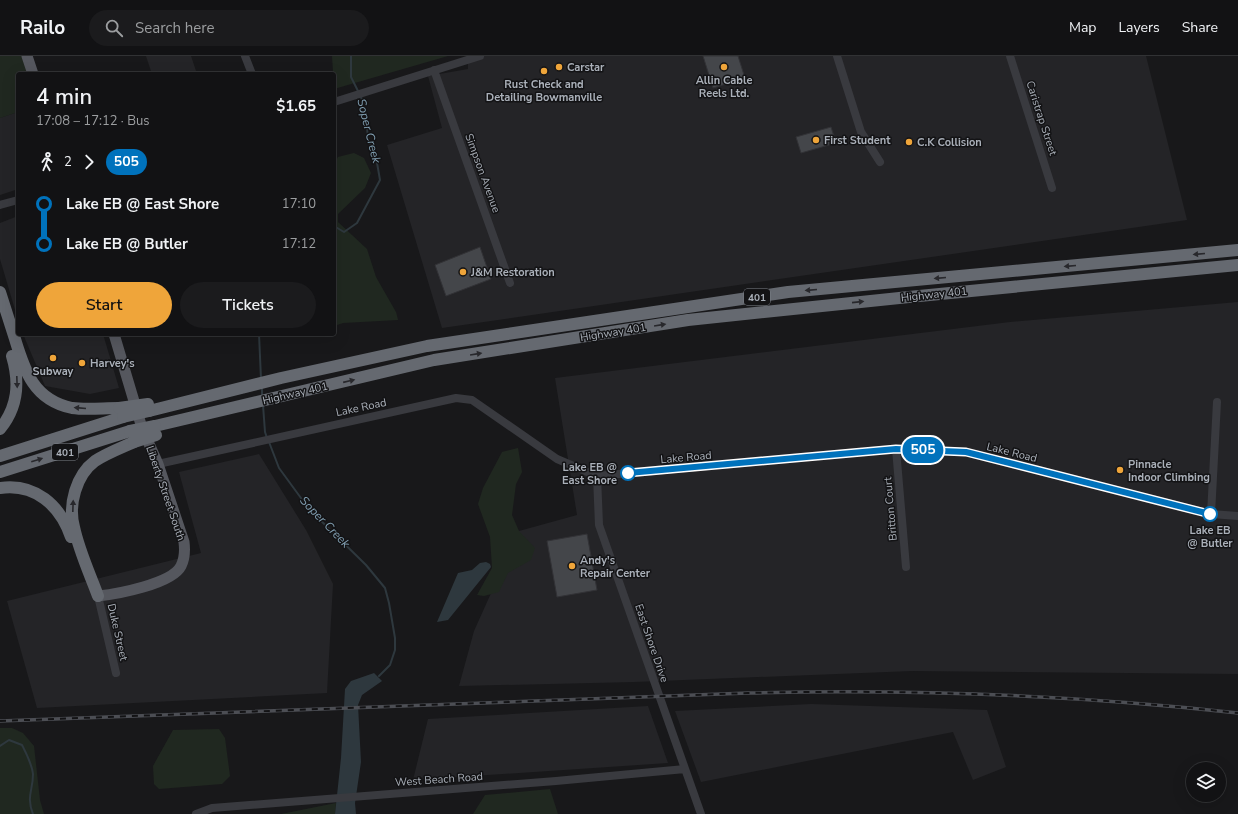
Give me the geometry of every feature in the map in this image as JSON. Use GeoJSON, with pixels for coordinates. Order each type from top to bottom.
{"type":"FeatureCollection","features":[{"type":"Feature","properties":{"kind":"highway","name":"Highway 401"},"geometry":{"type":"LineString","coordinates":[[121,412],[148,408],[231,386],[252,385],[427,346],[788,292],[1238,250]]}},
{"type":"Feature","properties":{"kind":"highway","name":"Highway 401"},"geometry":{"type":"LineString","coordinates":[[132,437],[241,405],[434,360],[688,320],[1238,265]]}},
{"type":"Feature","properties":{"kind":"highway"},"geometry":{"type":"LineString","coordinates":[[0,292],[23,366],[29,378],[38,390],[53,401],[71,407],[121,412]]}},
{"type":"Feature","properties":{"kind":"highway"},"geometry":{"type":"LineString","coordinates":[[0,317],[15,366],[17,386],[14,405],[10,415],[0,429]]}},
{"type":"Feature","properties":{"kind":"highway","name":"401"},"geometry":{"type":"LineString","coordinates":[[0,456],[121,412]]}},
{"type":"Feature","properties":{"kind":"highway"},"geometry":{"type":"LineString","coordinates":[[98,596],[73,526],[73,501],[76,488],[94,462],[132,437]]}},
{"type":"Feature","properties":{"kind":"highway","name":"401"},"geometry":{"type":"LineString","coordinates":[[0,472],[132,437]]}},
{"type":"Feature","properties":{"kind":"highway"},"geometry":{"type":"LineString","coordinates":[[0,488],[25,489],[41,495],[55,507],[68,529],[87,587],[91,592],[98,596]]}},
{"type":"Feature","properties":{"kind":"main road"},"geometry":{"type":"LineString","coordinates":[[27,56],[32,72]]}},
{"type":"Feature","properties":{"kind":"main road","name":"Liberty Street South"},"geometry":{"type":"LineString","coordinates":[[98,596],[145,586],[170,576],[181,567],[185,550],[184,542],[158,464],[142,428],[115,336]]}},
{"type":"Feature","properties":{"kind":"street"},"geometry":{"type":"LineString","coordinates":[[245,56],[251,72]]}},
{"type":"Feature","properties":{"kind":"street"},"geometry":{"type":"LineString","coordinates":[[336,101],[480,56]]}},
{"type":"Feature","properties":{"kind":"street"},"geometry":{"type":"LineString","coordinates":[[837,56],[861,132],[880,162]]}},
{"type":"Feature","properties":{"kind":"street","name":"Caristrap Street"},"geometry":{"type":"LineString","coordinates":[[1010,56],[1052,188]]}},
{"type":"Feature","properties":{"kind":"street","name":"Simpson Avenue"},"geometry":{"type":"LineString","coordinates":[[434,70],[510,283]]}},
{"type":"Feature","properties":{"kind":"street"},"geometry":{"type":"LineString","coordinates":[[0,205],[16,201]]}},
{"type":"Feature","properties":{"kind":"street","name":"Lake Road"},"geometry":{"type":"LineString","coordinates":[[158,464],[456,398],[472,400],[557,459],[597,476],[896,449],[966,452],[1211,514],[1238,516]]}},
{"type":"Feature","properties":{"kind":"street"},"geometry":{"type":"LineString","coordinates":[[1211,514],[1217,402]]}},
{"type":"Feature","properties":{"kind":"street","name":"Britton Court"},"geometry":{"type":"LineString","coordinates":[[896,449],[906,567]]}},
{"type":"Feature","properties":{"kind":"street","name":"East Shore Drive"},"geometry":{"type":"LineString","coordinates":[[597,476],[599,525],[701,814]]}},
{"type":"Feature","properties":{"kind":"street","name":"Duke Street"},"geometry":{"type":"LineString","coordinates":[[98,596],[116,673]]}},
{"type":"Feature","properties":{"kind":"street","name":"West Beach Road"},"geometry":{"type":"LineString","coordinates":[[196,814],[212,808],[361,795],[556,781],[684,769]]}},
{"type":"Feature","properties":{"kind":"shaded area"},"geometry":{"type":"Polygon","coordinates":[[[0,56],[23,56],[27,72],[16,72],[16,113],[0,118],[0,56]]]}},
{"type":"Feature","properties":{"kind":"shaded area"},"geometry":{"type":"Polygon","coordinates":[[[146,56],[191,56],[196,72],[151,72],[146,56]]]}},
{"type":"Feature","properties":{"kind":"shaded area"},"geometry":{"type":"Polygon","coordinates":[[[332,56],[448,56],[336,88],[336,72],[333,72],[332,56]]]}},
{"type":"Feature","properties":{"kind":"shaded area"},"geometry":{"type":"Polygon","coordinates":[[[468,56],[1146,56],[1187,220],[442,328],[387,145],[442,128],[428,76],[468,69],[468,56]]]}},
{"type":"Feature","properties":{"kind":"shaded area"},"geometry":{"type":"Polygon","coordinates":[[[16,113],[16,190],[0,195],[0,118],[16,113]]]}},
{"type":"Feature","properties":{"kind":"shaded area"},"geometry":{"type":"Polygon","coordinates":[[[354,153],[364,158],[371,173],[365,188],[338,214],[338,222],[367,249],[376,277],[396,312],[398,320],[343,323],[336,325],[336,160],[338,157],[354,153]]]}},
{"type":"Feature","properties":{"kind":"shaded area"},"geometry":{"type":"Polygon","coordinates":[[[16,217],[16,313],[0,259],[0,223],[16,217]]]}},
{"type":"Feature","properties":{"kind":"shaded area"},"geometry":{"type":"Polygon","coordinates":[[[1238,302],[1238,674],[912,671],[634,682],[459,686],[474,631],[519,531],[577,515],[555,378],[1010,322],[1238,302]]]}},
{"type":"Feature","properties":{"kind":"shaded area"},"geometry":{"type":"Polygon","coordinates":[[[24,336],[104,336],[119,388],[90,394],[45,386],[24,336]]]}},
{"type":"Feature","properties":{"kind":"shaded area"},"geometry":{"type":"Polygon","coordinates":[[[518,448],[522,472],[516,484],[512,515],[519,531],[535,548],[531,560],[508,573],[499,592],[484,596],[477,595],[492,568],[490,537],[478,504],[483,488],[502,452],[518,448]]]}},
{"type":"Feature","properties":{"kind":"shaded area"},"geometry":{"type":"Polygon","coordinates":[[[259,454],[306,530],[333,584],[327,693],[37,708],[7,601],[201,553],[179,472],[259,454]]]}},
{"type":"Feature","properties":{"kind":"shaded area"},"geometry":{"type":"Polygon","coordinates":[[[486,562],[490,564],[491,567],[448,620],[437,622],[458,573],[472,570],[480,563],[486,562]]]}},
{"type":"Feature","properties":{"kind":"shaded area"},"geometry":{"type":"Polygon","coordinates":[[[374,673],[382,681],[362,695],[358,705],[361,762],[355,803],[356,814],[335,814],[341,758],[345,689],[351,681],[374,673]]]}},
{"type":"Feature","properties":{"kind":"shaded area"},"geometry":{"type":"Polygon","coordinates":[[[811,704],[987,710],[1006,767],[973,780],[953,732],[701,782],[675,711],[811,704]]]}},
{"type":"Feature","properties":{"kind":"shaded area"},"geometry":{"type":"Polygon","coordinates":[[[648,706],[668,763],[413,780],[428,719],[648,706]]]}},
{"type":"Feature","properties":{"kind":"shaded area"},"geometry":{"type":"Polygon","coordinates":[[[0,728],[12,728],[23,733],[34,746],[40,800],[44,814],[0,814],[0,728]]]}},
{"type":"Feature","properties":{"kind":"shaded area"},"geometry":{"type":"Polygon","coordinates":[[[219,729],[225,738],[230,776],[222,784],[159,789],[154,784],[153,766],[173,730],[219,729]]]}},
{"type":"Feature","properties":{"kind":"shaded area"},"geometry":{"type":"Polygon","coordinates":[[[550,789],[558,814],[473,814],[485,795],[550,789]]]}},
{"type":"Feature","properties":{"kind":"shaded area"},"geometry":{"type":"Polygon","coordinates":[[[336,803],[335,814],[281,814],[336,803]]]}},
{"type":"Feature","properties":{"kind":"building","name":"Allin Cable Reels Ltd."},"geometry":{"type":"Polygon","coordinates":[[[703,56],[738,56],[745,78],[713,88],[703,56]]]}},
{"type":"Feature","properties":{"kind":"building","name":"First Student"},"geometry":{"type":"Polygon","coordinates":[[[831,127],[836,143],[801,153],[796,137],[831,127]]]}},
{"type":"Feature","properties":{"kind":"building","name":"J&M Restoration"},"geometry":{"type":"Polygon","coordinates":[[[480,247],[491,279],[446,296],[435,265],[480,247]]]}},
{"type":"Feature","properties":{"kind":"building","name":"Andy's Repair Center"},"geometry":{"type":"Polygon","coordinates":[[[587,534],[597,590],[557,597],[547,541],[587,534]]]}},
{"type":"Feature","properties":{"kind":"waterway","name":"Soper Creek"},"geometry":{"type":"LineString","coordinates":[[351,56],[351,77],[358,91]]}},
{"type":"Feature","properties":{"kind":"waterway","name":"Soper Creek"},"geometry":{"type":"LineString","coordinates":[[336,227],[344,232],[357,223],[380,180],[376,157],[368,138],[365,106],[360,95]]}},
{"type":"Feature","properties":{"kind":"waterway","name":"Soper Creek"},"geometry":{"type":"LineString","coordinates":[[259,336],[261,379]]}},
{"type":"Feature","properties":{"kind":"waterway","name":"Soper Creek"},"geometry":{"type":"LineString","coordinates":[[262,387],[262,397]]}},
{"type":"Feature","properties":{"kind":"waterway","name":"Soper Creek"},"geometry":{"type":"LineString","coordinates":[[263,405],[265,432],[267,438]]}},
{"type":"Feature","properties":{"kind":"waterway","name":"Soper Creek"},"geometry":{"type":"LineString","coordinates":[[269,442],[279,468],[309,509],[366,565],[385,588],[395,638],[395,650],[390,665],[379,676]]}},
{"type":"Feature","properties":{"kind":"waterway"},"geometry":{"type":"LineString","coordinates":[[0,746],[9,740],[22,745],[33,774],[30,798],[33,814]]}},
{"type":"Feature","properties":{"kind":"railway"},"geometry":{"type":"LineString","coordinates":[[0,721],[809,692],[932,693],[1055,698],[1238,713]]}},
{"type":"Feature","properties":{"kind":"bus line","name":"505"},"geometry":{"type":"LineString","coordinates":[[628,473],[896,449],[966,452],[1210,514]]}},
{"type":"Feature","properties":{"kind":"place","name":"Carstar"},"geometry":{"type":"Point","coordinates":[559,67]}},
{"type":"Feature","properties":{"kind":"place","name":"Allin Cable Reels Ltd."},"geometry":{"type":"Point","coordinates":[724,67]}},
{"type":"Feature","properties":{"kind":"place","name":"Rust Check and Detailing Bowmanville"},"geometry":{"type":"Point","coordinates":[544,71]}},
{"type":"Feature","properties":{"kind":"place","name":"First Student"},"geometry":{"type":"Point","coordinates":[816,140]}},
{"type":"Feature","properties":{"kind":"place","name":"C.K Collision"},"geometry":{"type":"Point","coordinates":[909,142]}},
{"type":"Feature","properties":{"kind":"place","name":"J&M Restoration"},"geometry":{"type":"Point","coordinates":[463,272]}},
{"type":"Feature","properties":{"kind":"place","name":"Subway"},"geometry":{"type":"Point","coordinates":[53,358]}},
{"type":"Feature","properties":{"kind":"place","name":"Harvey's"},"geometry":{"type":"Point","coordinates":[82,363]}},
{"type":"Feature","properties":{"kind":"place","name":"Pinnacle Indoor Climbing"},"geometry":{"type":"Point","coordinates":[1120,470]}},
{"type":"Feature","properties":{"kind":"place","name":"Lake EB @ East Shore"},"geometry":{"type":"Point","coordinates":[628,473]}},
{"type":"Feature","properties":{"kind":"place","name":"Lake EB @ Butler"},"geometry":{"type":"Point","coordinates":[1210,514]}},
{"type":"Feature","properties":{"kind":"place","name":"Andy's Repair Center"},"geometry":{"type":"Point","coordinates":[572,566]}}]}
